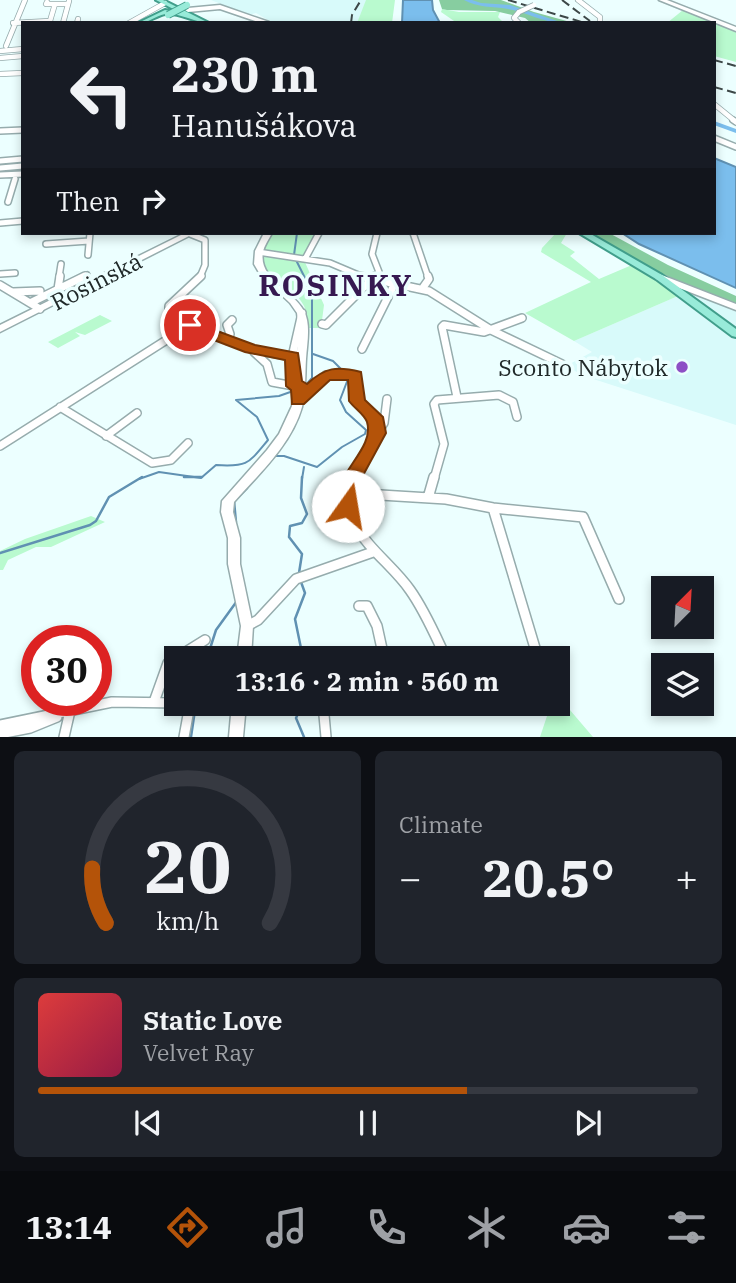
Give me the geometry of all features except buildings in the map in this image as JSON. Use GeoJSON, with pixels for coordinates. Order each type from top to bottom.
{"type":"FeatureCollection","features":[{"type":"Feature","properties":{"kind":"main road"},"geometry":{"type":"LineString","coordinates":[[164,1],[188,5],[208,21]]}},
{"type":"Feature","properties":{"kind":"main road"},"geometry":{"type":"LineString","coordinates":[[164,1],[202,21]]}},
{"type":"Feature","properties":{"kind":"main road"},"geometry":{"type":"LineString","coordinates":[[179,10],[188,5]]}},
{"type":"Feature","properties":{"kind":"main road"},"geometry":{"type":"LineString","coordinates":[[154,21],[188,5]]}},
{"type":"Feature","properties":{"kind":"main road"},"geometry":{"type":"LineString","coordinates":[[146,21],[167,12],[193,17]]}},
{"type":"Feature","properties":{"kind":"main road"},"geometry":{"type":"LineString","coordinates":[[586,235],[659,277],[736,334]]}},
{"type":"Feature","properties":{"kind":"street"},"geometry":{"type":"LineString","coordinates":[[21,47],[2,47],[25,0]]}},
{"type":"Feature","properties":{"kind":"street"},"geometry":{"type":"LineString","coordinates":[[578,0],[600,17],[600,21]]}},
{"type":"Feature","properties":{"kind":"street"},"geometry":{"type":"LineString","coordinates":[[662,0],[716,21]]}},
{"type":"Feature","properties":{"kind":"street"},"geometry":{"type":"LineString","coordinates":[[132,21],[164,1]]}},
{"type":"Feature","properties":{"kind":"street"},"geometry":{"type":"LineString","coordinates":[[47,2],[46,4],[69,2],[64,21]]}},
{"type":"Feature","properties":{"kind":"street"},"geometry":{"type":"LineString","coordinates":[[517,21],[514,18],[519,12],[536,2]]}},
{"type":"Feature","properties":{"kind":"street"},"geometry":{"type":"LineString","coordinates":[[50,21],[55,4]]}},
{"type":"Feature","properties":{"kind":"street"},"geometry":{"type":"LineString","coordinates":[[188,5],[220,7],[261,21]]}},
{"type":"Feature","properties":{"kind":"street"},"geometry":{"type":"LineString","coordinates":[[716,21],[736,29]]}},
{"type":"Feature","properties":{"kind":"street"},"geometry":{"type":"LineString","coordinates":[[13,25],[21,24]]}},
{"type":"Feature","properties":{"kind":"street"},"geometry":{"type":"LineString","coordinates":[[13,25],[21,27]]}},
{"type":"Feature","properties":{"kind":"street"},"geometry":{"type":"LineString","coordinates":[[0,58],[21,56]]}},
{"type":"Feature","properties":{"kind":"street"},"geometry":{"type":"LineString","coordinates":[[0,74],[21,73]]}},
{"type":"Feature","properties":{"kind":"street"},"geometry":{"type":"LineString","coordinates":[[716,106],[736,122]]}},
{"type":"Feature","properties":{"kind":"street"},"geometry":{"type":"LineString","coordinates":[[0,131],[21,130]]}},
{"type":"Feature","properties":{"kind":"street"},"geometry":{"type":"LineString","coordinates":[[716,139],[736,147]]}},
{"type":"Feature","properties":{"kind":"street"},"geometry":{"type":"LineString","coordinates":[[0,161],[21,159]]}},
{"type":"Feature","properties":{"kind":"street"},"geometry":{"type":"LineString","coordinates":[[0,167],[19,166],[21,171],[14,177],[8,202]]}},
{"type":"Feature","properties":{"kind":"street"},"geometry":{"type":"LineString","coordinates":[[0,175],[14,177],[21,175]]}},
{"type":"Feature","properties":{"kind":"street"},"geometry":{"type":"LineString","coordinates":[[0,223],[21,221]]}},
{"type":"Feature","properties":{"kind":"street"},"geometry":{"type":"LineString","coordinates":[[88,255],[90,235]]}},
{"type":"Feature","properties":{"kind":"street","name":"Rosinská"},"geometry":{"type":"LineString","coordinates":[[0,330],[187,235]]}},
{"type":"Feature","properties":{"kind":"street"},"geometry":{"type":"LineString","coordinates":[[195,235],[205,240],[203,272],[197,284],[175,299],[167,310],[169,316],[251,349],[292,357]]}},
{"type":"Feature","properties":{"kind":"street"},"geometry":{"type":"LineString","coordinates":[[245,646],[247,625],[234,564],[234,541],[227,512],[228,500],[284,435],[298,390],[302,313],[293,299],[261,272],[256,262],[267,235]]}},
{"type":"Feature","properties":{"kind":"street"},"geometry":{"type":"LineString","coordinates":[[298,258],[317,235]]}},
{"type":"Feature","properties":{"kind":"street"},"geometry":{"type":"LineString","coordinates":[[322,324],[326,325],[340,313],[379,272],[372,254],[377,235]]}},
{"type":"Feature","properties":{"kind":"street"},"geometry":{"type":"LineString","coordinates":[[414,235],[429,279],[422,289]]}},
{"type":"Feature","properties":{"kind":"street"},"geometry":{"type":"LineString","coordinates":[[47,244],[89,241]]}},
{"type":"Feature","properties":{"kind":"street"},"geometry":{"type":"LineString","coordinates":[[258,252],[344,267],[369,280],[429,291],[491,330],[562,364]]}},
{"type":"Feature","properties":{"kind":"street"},"geometry":{"type":"LineString","coordinates":[[58,289],[61,264]]}},
{"type":"Feature","properties":{"kind":"street"},"geometry":{"type":"LineString","coordinates":[[0,274],[15,273]]}},
{"type":"Feature","properties":{"kind":"street"},"geometry":{"type":"LineString","coordinates":[[30,303],[87,275]]}},
{"type":"Feature","properties":{"kind":"street"},"geometry":{"type":"LineString","coordinates":[[659,277],[736,307]]}},
{"type":"Feature","properties":{"kind":"street"},"geometry":{"type":"LineString","coordinates":[[0,285],[40,309]]}},
{"type":"Feature","properties":{"kind":"street"},"geometry":{"type":"LineString","coordinates":[[362,349],[377,313],[394,285]]}},
{"type":"Feature","properties":{"kind":"street"},"geometry":{"type":"LineString","coordinates":[[12,292],[40,291]]}},
{"type":"Feature","properties":{"kind":"street"},"geometry":{"type":"LineString","coordinates":[[694,303],[697,298],[709,296]]}},
{"type":"Feature","properties":{"kind":"street"},"geometry":{"type":"LineString","coordinates":[[298,390],[292,357],[302,313]]}},
{"type":"Feature","properties":{"kind":"street"},"geometry":{"type":"LineString","coordinates":[[457,397],[442,327],[444,325],[478,332],[522,318]]}},
{"type":"Feature","properties":{"kind":"street"},"geometry":{"type":"LineString","coordinates":[[229,341],[227,325],[232,320]]}},
{"type":"Feature","properties":{"kind":"street"},"geometry":{"type":"LineString","coordinates":[[0,446],[190,325]]}},
{"type":"Feature","properties":{"kind":"street"},"geometry":{"type":"LineString","coordinates":[[251,349],[267,364],[272,382],[298,390],[326,374],[355,376],[357,401],[374,417],[377,433]]}},
{"type":"Feature","properties":{"kind":"street"},"geometry":{"type":"LineString","coordinates":[[428,498],[443,444],[434,404],[443,398],[499,395],[513,401],[517,417]]}},
{"type":"Feature","properties":{"kind":"street"},"geometry":{"type":"LineString","coordinates":[[387,399],[384,423],[348,493],[348,506],[357,530],[373,552],[386,559],[411,591],[440,646]]}},
{"type":"Feature","properties":{"kind":"street"},"geometry":{"type":"LineString","coordinates":[[60,407],[152,463],[171,460],[188,443]]}},
{"type":"Feature","properties":{"kind":"street"},"geometry":{"type":"LineString","coordinates":[[106,436],[137,414]]}},
{"type":"Feature","properties":{"kind":"street"},"geometry":{"type":"LineString","coordinates":[[348,493],[428,498],[583,517],[619,599]]}},
{"type":"Feature","properties":{"kind":"street"},"geometry":{"type":"LineString","coordinates":[[493,508],[534,646]]}},
{"type":"Feature","properties":{"kind":"street"},"geometry":{"type":"LineString","coordinates":[[247,625],[258,620],[299,577],[373,552]]}},
{"type":"Feature","properties":{"kind":"street"},"geometry":{"type":"LineString","coordinates":[[359,606],[367,606],[377,626],[381,646]]}},
{"type":"Feature","properties":{"kind":"street"},"geometry":{"type":"LineString","coordinates":[[154,702],[168,663],[205,640]]}},
{"type":"Feature","properties":{"kind":"street"},"geometry":{"type":"LineString","coordinates":[[112,702],[164,702]]}},
{"type":"Feature","properties":{"kind":"street"},"geometry":{"type":"LineString","coordinates":[[0,724],[44,716]]}},
{"type":"Feature","properties":{"kind":"street"},"geometry":{"type":"LineString","coordinates":[[0,734],[30,728],[59,716]]}},
{"type":"Feature","properties":{"kind":"street"},"geometry":{"type":"LineString","coordinates":[[64,737],[70,716]]}},
{"type":"Feature","properties":{"kind":"street"},"geometry":{"type":"LineString","coordinates":[[184,737],[190,716]]}},
{"type":"Feature","properties":{"kind":"street"},"geometry":{"type":"LineString","coordinates":[[236,737],[238,716]]}},
{"type":"Feature","properties":{"kind":"street"},"geometry":{"type":"LineString","coordinates":[[324,716],[326,737]]}},
{"type":"Feature","properties":{"kind":"shaded area"},"geometry":{"type":"Polygon","coordinates":[[[211,0],[367,0],[358,21],[270,21],[256,13],[249,15],[211,0]]]}},
{"type":"Feature","properties":{"kind":"shaded area"},"geometry":{"type":"Polygon","coordinates":[[[684,283],[736,305],[736,425],[584,376],[566,366],[592,352],[574,341],[678,296],[684,283]]]}},
{"type":"Feature","properties":{"kind":"green space"},"geometry":{"type":"Polygon","coordinates":[[[366,0],[395,0],[392,21],[358,21],[366,0]]]}},
{"type":"Feature","properties":{"kind":"green space"},"geometry":{"type":"Polygon","coordinates":[[[439,0],[501,0],[567,21],[529,21],[495,11],[442,9],[439,0]]]}},
{"type":"Feature","properties":{"kind":"green space"},"geometry":{"type":"Polygon","coordinates":[[[442,9],[459,12],[500,12],[498,17],[502,21],[454,21],[441,12],[442,9]]]}},
{"type":"Feature","properties":{"kind":"green space"},"geometry":{"type":"Polygon","coordinates":[[[683,10],[712,21],[669,21],[683,10]]]}},
{"type":"Feature","properties":{"kind":"green space"},"geometry":{"type":"Polygon","coordinates":[[[716,22],[736,30],[736,62],[716,57],[716,22]]]}},
{"type":"Feature","properties":{"kind":"green space","name":"ROSINKY"},"geometry":{"type":"Polygon","coordinates":[[[271,235],[316,235],[304,260],[324,305],[321,328],[308,328],[305,308],[297,296],[264,271],[264,250],[271,235]]]}},
{"type":"Feature","properties":{"kind":"green space"},"geometry":{"type":"Polygon","coordinates":[[[554,235],[566,235],[561,243],[575,252],[570,256],[599,279],[639,262],[684,283],[678,296],[574,341],[525,313],[591,282],[541,252],[554,235]]]}},
{"type":"Feature","properties":{"kind":"green space"},"geometry":{"type":"Polygon","coordinates":[[[593,235],[613,235],[668,265],[736,296],[736,305],[661,275],[593,235]]]}},
{"type":"Feature","properties":{"kind":"green space"},"geometry":{"type":"Polygon","coordinates":[[[100,315],[112,321],[85,335],[75,332],[80,336],[58,348],[48,342],[100,315]]]}},
{"type":"Feature","properties":{"kind":"green space"},"geometry":{"type":"Polygon","coordinates":[[[91,516],[105,522],[51,547],[36,547],[8,560],[3,570],[0,570],[0,551],[25,539],[91,516]]]}},
{"type":"Feature","properties":{"kind":"green space"},"geometry":{"type":"Polygon","coordinates":[[[570,710],[593,737],[540,737],[547,716],[570,716],[570,710]]]}},
{"type":"Feature","properties":{"kind":"water"},"geometry":{"type":"Polygon","coordinates":[[[403,0],[432,0],[433,10],[439,21],[402,21],[403,0]]]}},
{"type":"Feature","properties":{"kind":"water"},"geometry":{"type":"Polygon","coordinates":[[[716,159],[736,167],[736,288],[639,244],[625,235],[716,235],[716,159]]]}},
{"type":"Feature","properties":{"kind":"waterway"},"geometry":{"type":"LineString","coordinates":[[467,0],[480,5],[510,7],[554,21]]}},
{"type":"Feature","properties":{"kind":"waterway"},"geometry":{"type":"LineString","coordinates":[[716,124],[736,131]]}},
{"type":"Feature","properties":{"kind":"waterway"},"geometry":{"type":"LineString","coordinates":[[294,255],[297,235]]}},
{"type":"Feature","properties":{"kind":"waterway"},"geometry":{"type":"LineString","coordinates":[[296,260],[312,292],[312,378],[304,387]]}},
{"type":"Feature","properties":{"kind":"waterway"},"geometry":{"type":"LineString","coordinates":[[313,354],[333,361],[346,374]]}},
{"type":"Feature","properties":{"kind":"waterway"},"geometry":{"type":"LineString","coordinates":[[274,456],[284,456],[317,467],[342,447],[365,434],[366,430],[346,412],[340,400],[348,379]]}},
{"type":"Feature","properties":{"kind":"waterway"},"geometry":{"type":"LineString","coordinates":[[194,477],[201,478],[216,465],[246,462],[268,440],[257,417],[236,400],[279,396],[296,390]]}},
{"type":"Feature","properties":{"kind":"waterway"},"geometry":{"type":"LineString","coordinates":[[302,479],[304,467]]}},
{"type":"Feature","properties":{"kind":"waterway"},"geometry":{"type":"LineString","coordinates":[[257,476],[264,468]]}},
{"type":"Feature","properties":{"kind":"waterway"},"geometry":{"type":"LineString","coordinates":[[139,479],[159,472],[194,477]]}},
{"type":"Feature","properties":{"kind":"waterway"},"geometry":{"type":"LineString","coordinates":[[0,553],[90,525],[96,521],[109,497],[142,477]]}},
{"type":"Feature","properties":{"kind":"waterway"},"geometry":{"type":"LineString","coordinates":[[184,477],[194,477]]}},
{"type":"Feature","properties":{"kind":"waterway"},"geometry":{"type":"LineString","coordinates":[[194,477],[202,477]]}},
{"type":"Feature","properties":{"kind":"waterway"},"geometry":{"type":"LineString","coordinates":[[299,573],[302,554],[289,537],[290,526],[302,523],[307,514],[301,498],[302,477]]}},
{"type":"Feature","properties":{"kind":"waterway"},"geometry":{"type":"LineString","coordinates":[[236,522],[234,501],[247,488]]}},
{"type":"Feature","properties":{"kind":"waterway"},"geometry":{"type":"LineString","coordinates":[[301,582],[305,593],[295,619],[301,646]]}},
{"type":"Feature","properties":{"kind":"waterway"},"geometry":{"type":"LineString","coordinates":[[211,646],[216,630],[237,601]]}},
{"type":"Feature","properties":{"kind":"waterway"},"geometry":{"type":"LineString","coordinates":[[191,737],[194,716]]}},
{"type":"Feature","properties":{"kind":"waterway"},"geometry":{"type":"LineString","coordinates":[[297,716],[304,737]]}},
{"type":"Feature","properties":{"kind":"railway"},"geometry":{"type":"LineString","coordinates":[[351,21],[361,0]]}},
{"type":"Feature","properties":{"kind":"railway"},"geometry":{"type":"LineString","coordinates":[[508,0],[578,21]]}},
{"type":"Feature","properties":{"kind":"railway"},"geometry":{"type":"LineString","coordinates":[[562,0],[590,21]]}},
{"type":"Feature","properties":{"kind":"railway"},"geometry":{"type":"LineString","coordinates":[[716,61],[736,66]]}},
{"type":"Feature","properties":{"kind":"railway"},"geometry":{"type":"LineString","coordinates":[[716,88],[736,93]]}},
{"type":"Feature","properties":{"kind":"place","name":"Sconto Nábytok"},"geometry":{"type":"Point","coordinates":[682,367]}},
{"type":"Feature","properties":{"kind":"district","name":"ROSINKY"},"geometry":{"type":"Point","coordinates":[336,284]}},
{"type":"Feature","properties":{"kind":"route"},"geometry":{"type":"LineString","coordinates":[[190,325],[251,349],[292,357],[294,386],[300,385],[298,401],[326,374],[355,376],[354,392],[357,401],[374,417],[378,425],[370,448],[352,479],[348,506]]}}]}
